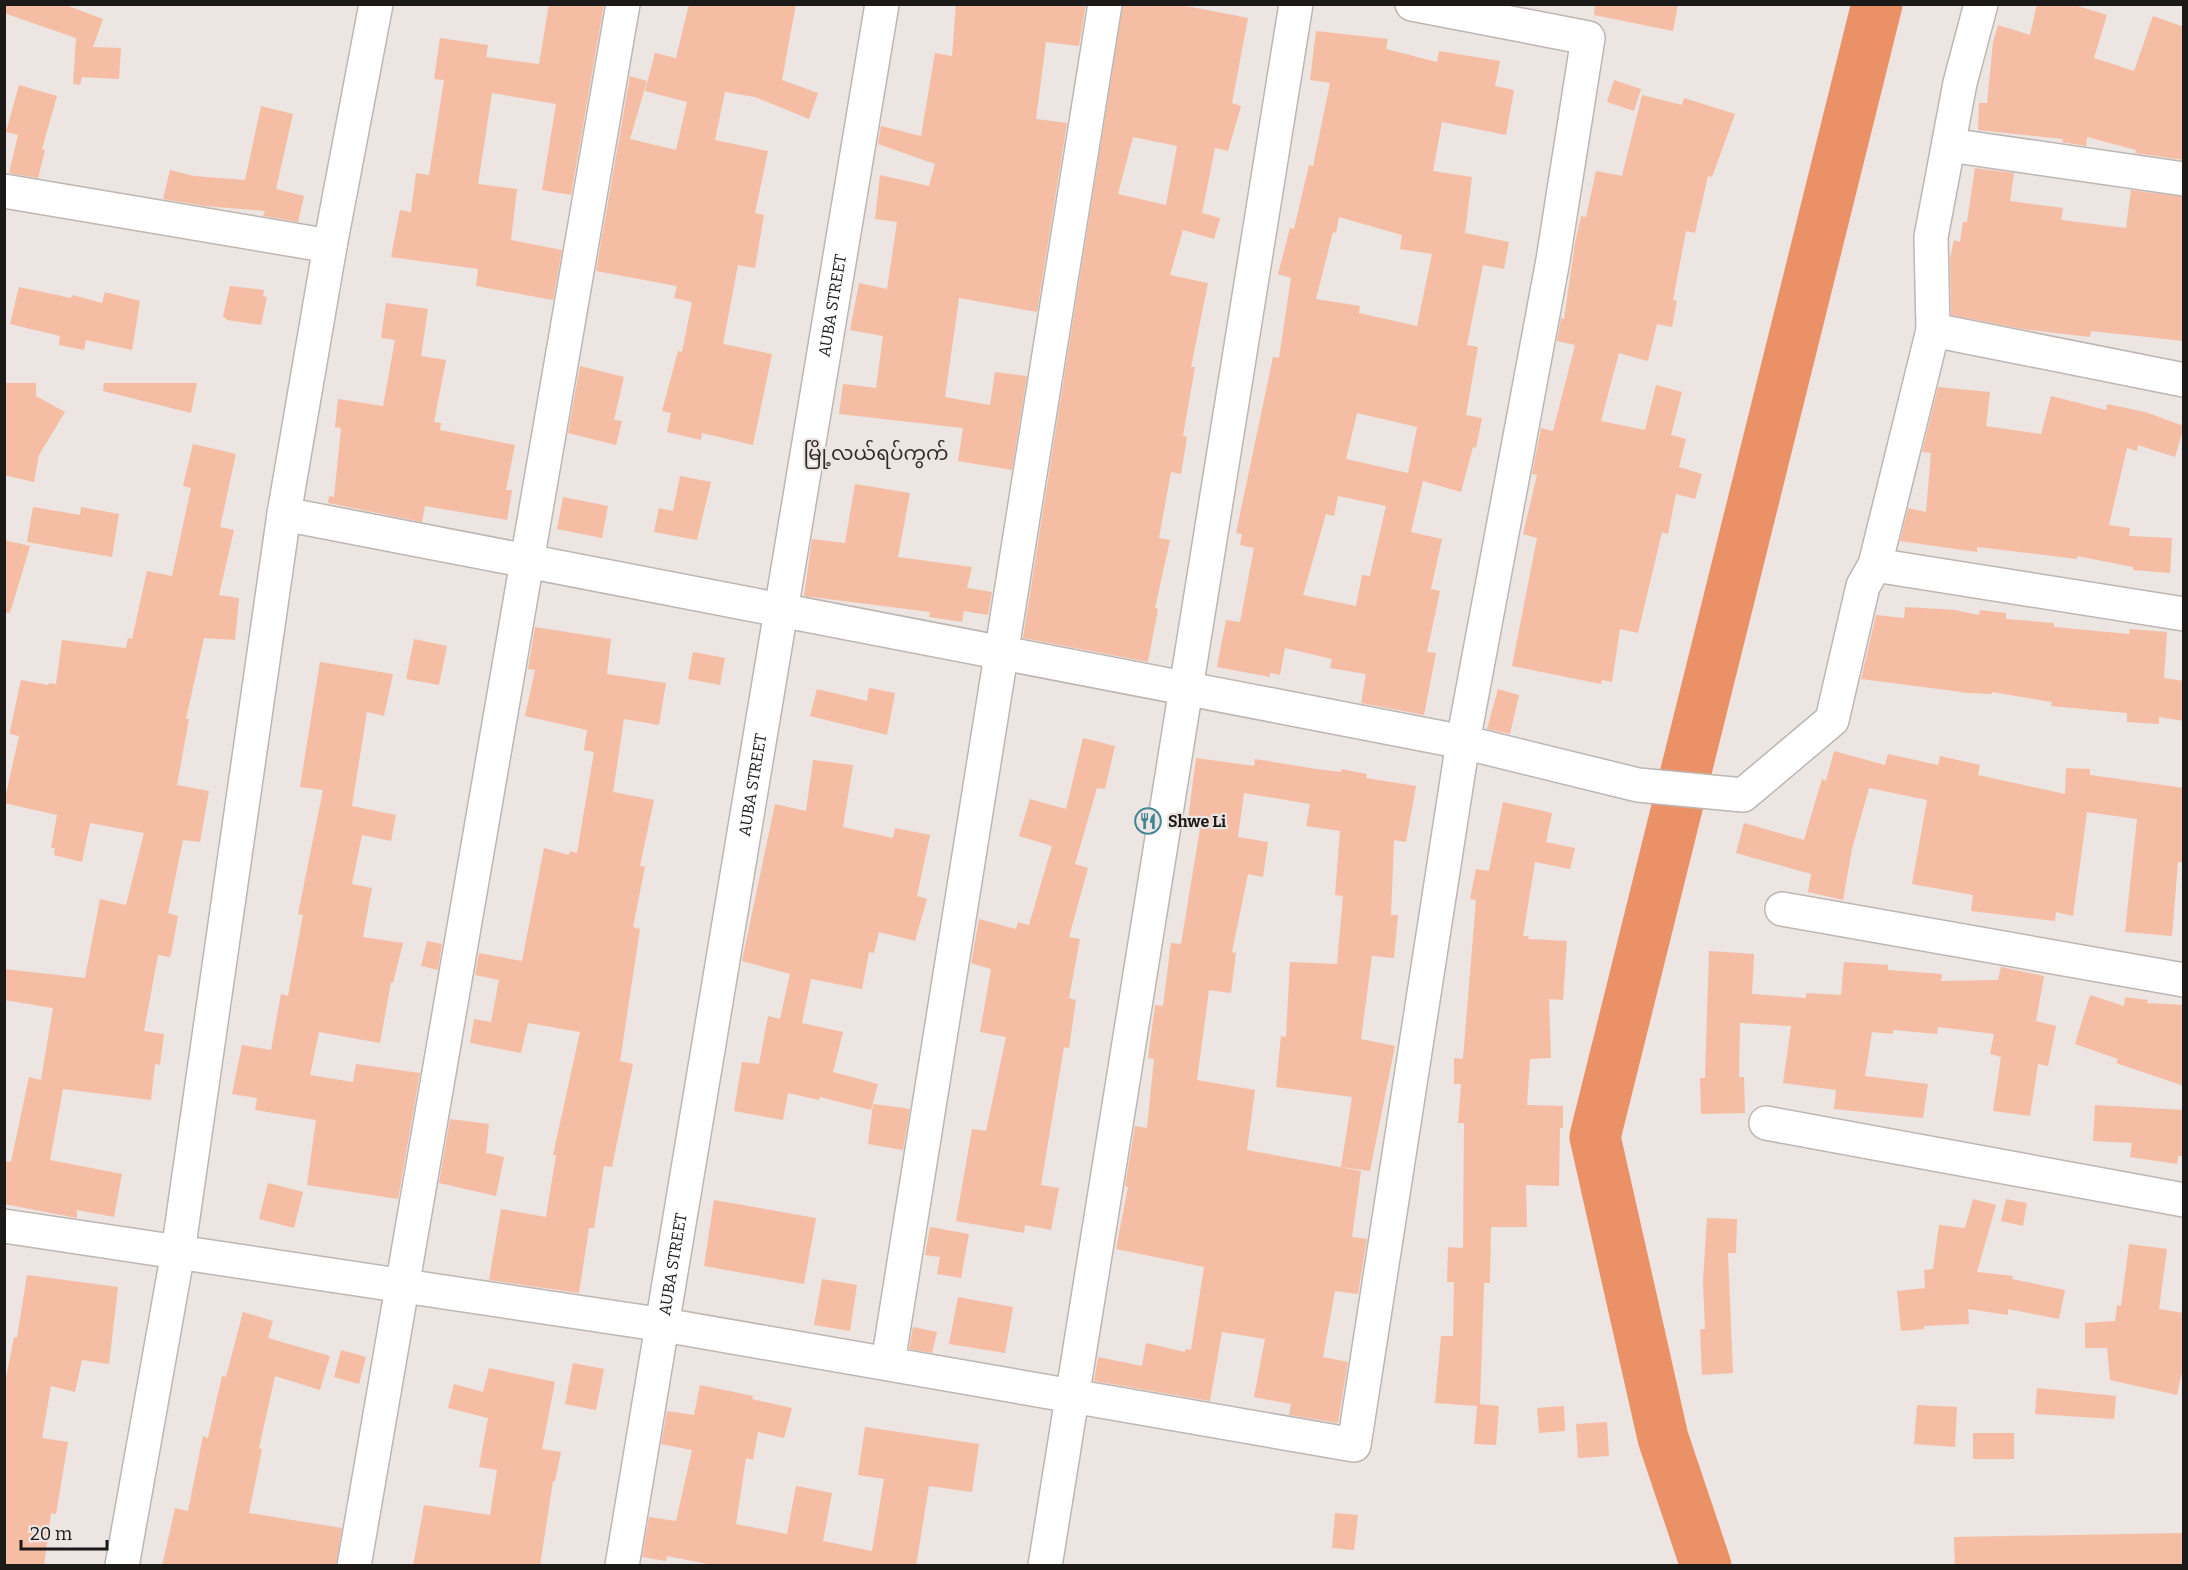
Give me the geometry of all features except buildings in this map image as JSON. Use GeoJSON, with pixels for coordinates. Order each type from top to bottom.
{"type":"FeatureCollection","features":[{"type":"Feature","properties":{"kind":"street"},"geometry":{"type":"LineString","coordinates":[[122,1566],[178,1252],[284,514],[330,246],[376,4]]}},
{"type":"Feature","properties":{"kind":"street"},"geometry":{"type":"LineString","coordinates":[[354,1566],[622,4]]}},
{"type":"Feature","properties":{"kind":"street","name":"AUBA STREET"},"geometry":{"type":"LineString","coordinates":[[622,1566],[664,1325],[882,4]]}},
{"type":"Feature","properties":{"kind":"street"},"geometry":{"type":"LineString","coordinates":[[888,1364],[1105,4]]}},
{"type":"Feature","properties":{"kind":"street"},"geometry":{"type":"LineString","coordinates":[[1045,1566],[1296,4]]}},
{"type":"Feature","properties":{"kind":"street"},"geometry":{"type":"LineString","coordinates":[[4,1226],[664,1325],[1354,1445],[1463,742],[1553,260],[1587,38],[1412,4]]}},
{"type":"Feature","properties":{"kind":"street"},"geometry":{"type":"LineString","coordinates":[[284,514],[1463,742],[1638,785],[1743,795],[1832,720],[1863,586],[1875,565],[1933,330],[1931,237],[1960,83],[1981,4]]}},
{"type":"Feature","properties":{"kind":"street"},"geometry":{"type":"LineString","coordinates":[[1948,145],[2184,178]]}},
{"type":"Feature","properties":{"kind":"street"},"geometry":{"type":"LineString","coordinates":[[4,191],[330,246]]}},
{"type":"Feature","properties":{"kind":"street"},"geometry":{"type":"LineString","coordinates":[[1933,330],[2184,380]]}},
{"type":"Feature","properties":{"kind":"street"},"geometry":{"type":"LineString","coordinates":[[1875,565],[2184,614]]}},
{"type":"Feature","properties":{"kind":"street"},"geometry":{"type":"LineString","coordinates":[[1782,909],[2184,980]]}},
{"type":"Feature","properties":{"kind":"street"},"geometry":{"type":"LineString","coordinates":[[1766,1123],[2184,1200]]}},
{"type":"Feature","properties":{"kind":"waterway"},"geometry":{"type":"LineString","coordinates":[[1706,1566],[1663,1438],[1595,1137],[1877,4]]}},
{"type":"Feature","properties":{"kind":"place","name":"Shwe Li"},"geometry":{"type":"Point","coordinates":[1148,821]}},
{"type":"Feature","properties":{"kind":"district","name":"မြို့လယ်ရပ်ကွက်"},"geometry":{"type":"Point","coordinates":[876,453]}}]}
